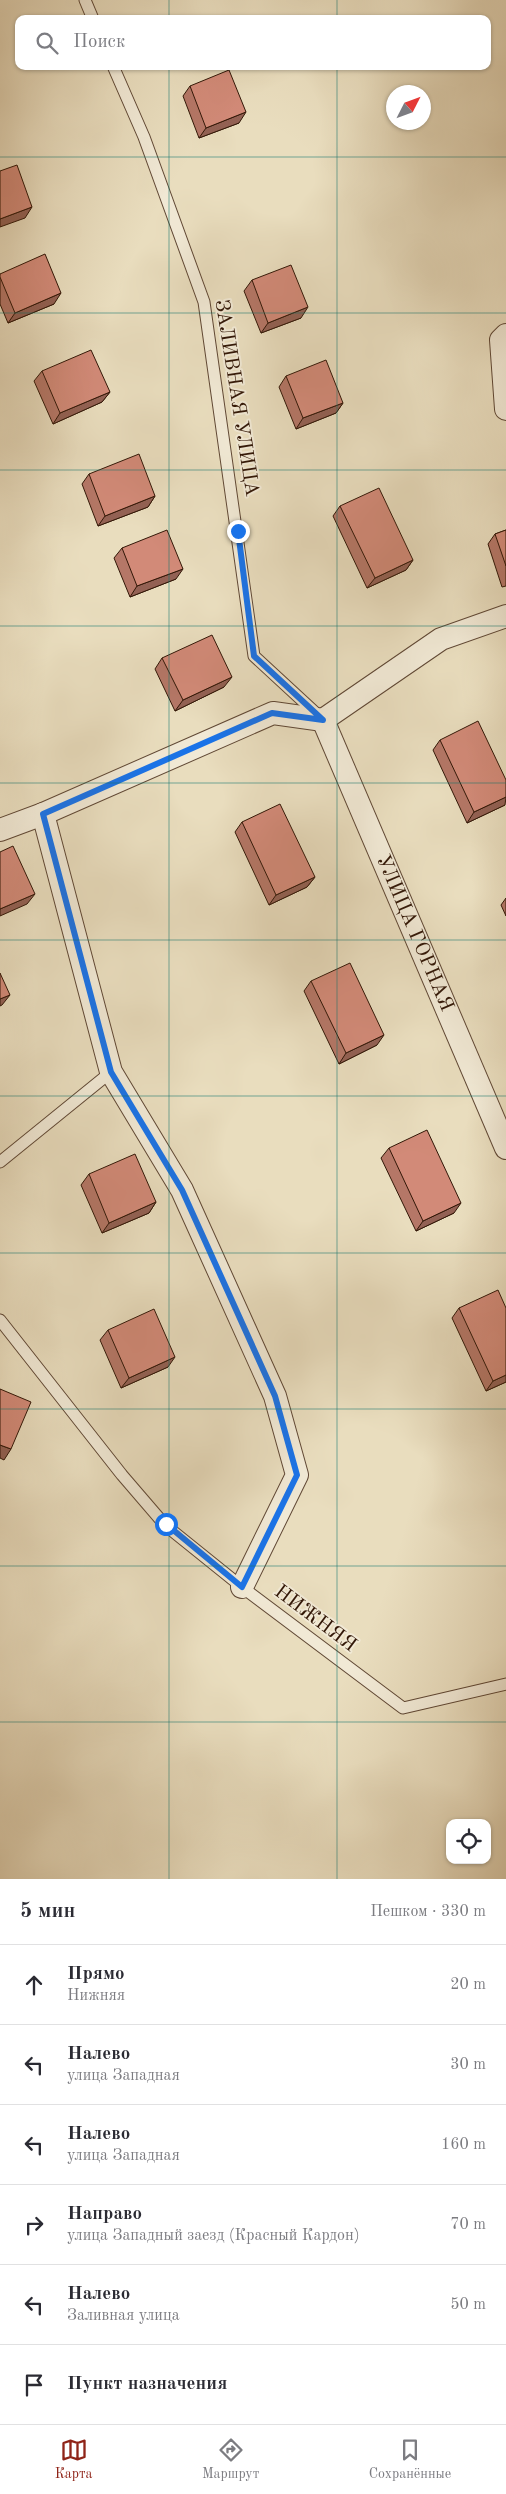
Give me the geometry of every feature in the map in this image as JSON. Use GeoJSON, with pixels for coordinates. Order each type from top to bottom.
{"type":"FeatureCollection","features":[{"type":"Feature","properties":{"kind":"street"},"geometry":{"type":"LineString","coordinates":[[506,335],[501,340],[506,409]]}},
{"type":"Feature","properties":{"kind":"street"},"geometry":{"type":"LineString","coordinates":[[0,830],[43,814],[272,713],[323,720],[441,640],[506,616]]}},
{"type":"Feature","properties":{"kind":"street","name":"УЛИЦА ГОРНАЯ"},"geometry":{"type":"LineString","coordinates":[[323,720],[506,1148]]}},
{"type":"Feature","properties":{"kind":"street"},"geometry":{"type":"LineString","coordinates":[[43,814],[111,1072],[182,1190],[275,1396],[297,1475],[242,1587]]}},
{"type":"Feature","properties":{"kind":"lane"},"geometry":{"type":"LineString","coordinates":[[85,0],[91,15]]}},
{"type":"Feature","properties":{"kind":"lane","name":"ЗАЛИВНАЯ УЛИЦА"},"geometry":{"type":"LineString","coordinates":[[116,70],[144,138],[204,302],[254,656],[323,720]]}},
{"type":"Feature","properties":{"kind":"lane"},"geometry":{"type":"LineString","coordinates":[[0,1162],[111,1072]]}},
{"type":"Feature","properties":{"kind":"lane","name":"НИЖНЯЯ"},"geometry":{"type":"LineString","coordinates":[[0,1320],[122,1475],[166,1524],[242,1587],[403,1708],[506,1684]]}},
{"type":"Feature","properties":{"kind":"building"},"geometry":{"type":"Polygon","coordinates":[[[229,70],[246,112],[206,128],[190,86],[229,70]]]}},
{"type":"Feature","properties":{"kind":"building"},"geometry":{"type":"Polygon","coordinates":[[[17,165],[32,207],[0,219],[0,171],[17,165]]]}},
{"type":"Feature","properties":{"kind":"building"},"geometry":{"type":"Polygon","coordinates":[[[45,254],[61,293],[15,313],[0,274],[45,254]]]}},
{"type":"Feature","properties":{"kind":"building"},"geometry":{"type":"Polygon","coordinates":[[[291,265],[308,307],[268,323],[252,280],[291,265]]]}},
{"type":"Feature","properties":{"kind":"building"},"geometry":{"type":"Polygon","coordinates":[[[91,350],[110,392],[60,413],[42,371],[91,350]]]}},
{"type":"Feature","properties":{"kind":"building"},"geometry":{"type":"Polygon","coordinates":[[[326,360],[343,403],[303,418],[286,376],[326,360]]]}},
{"type":"Feature","properties":{"kind":"building"},"geometry":{"type":"Polygon","coordinates":[[[139,454],[155,496],[105,516],[89,474],[139,454]]]}},
{"type":"Feature","properties":{"kind":"building"},"geometry":{"type":"Polygon","coordinates":[[[379,488],[413,560],[375,578],[340,506],[379,488]]]}},
{"type":"Feature","properties":{"kind":"building"},"geometry":{"type":"Polygon","coordinates":[[[167,530],[183,569],[137,586],[122,548],[167,530]]]}},
{"type":"Feature","properties":{"kind":"building"},"geometry":{"type":"Polygon","coordinates":[[[506,530],[506,566],[495,534],[506,530]]]}},
{"type":"Feature","properties":{"kind":"building"},"geometry":{"type":"Polygon","coordinates":[[[212,635],[232,677],[183,700],[162,658],[212,635]]]}},
{"type":"Feature","properties":{"kind":"building"},"geometry":{"type":"Polygon","coordinates":[[[478,721],[506,780],[506,797],[474,812],[440,740],[478,721]]]}},
{"type":"Feature","properties":{"kind":"building"},"geometry":{"type":"Polygon","coordinates":[[[280,804],[315,877],[276,895],[242,822],[280,804]]]}},
{"type":"Feature","properties":{"kind":"building"},"geometry":{"type":"Polygon","coordinates":[[[13,846],[35,894],[0,909],[0,852],[13,846]]]}},
{"type":"Feature","properties":{"kind":"building"},"geometry":{"type":"Polygon","coordinates":[[[350,963],[384,1035],[346,1053],[311,981],[350,963]]]}},
{"type":"Feature","properties":{"kind":"building"},"geometry":{"type":"Polygon","coordinates":[[[0,973],[10,995],[0,999],[0,973]]]}},
{"type":"Feature","properties":{"kind":"building"},"geometry":{"type":"Polygon","coordinates":[[[427,1130],[461,1203],[423,1221],[389,1148],[427,1130]]]}},
{"type":"Feature","properties":{"kind":"building"},"geometry":{"type":"Polygon","coordinates":[[[135,1154],[156,1202],[109,1223],[89,1174],[135,1154]]]}},
{"type":"Feature","properties":{"kind":"building"},"geometry":{"type":"Polygon","coordinates":[[[498,1290],[506,1308],[506,1375],[493,1381],[459,1308],[498,1290]]]}},
{"type":"Feature","properties":{"kind":"building"},"geometry":{"type":"Polygon","coordinates":[[[154,1309],[175,1357],[129,1378],[108,1330],[154,1309]]]}},
{"type":"Feature","properties":{"kind":"building"},"geometry":{"type":"Polygon","coordinates":[[[0,1389],[31,1402],[11,1449],[0,1445],[0,1389]]]}},
{"type":"Feature","properties":{"kind":"route"},"geometry":{"type":"LineString","coordinates":[[166,1524],[242,1587],[297,1475],[275,1396],[182,1190],[111,1072],[43,814],[272,713],[323,720],[254,656],[238,531]]}}]}
